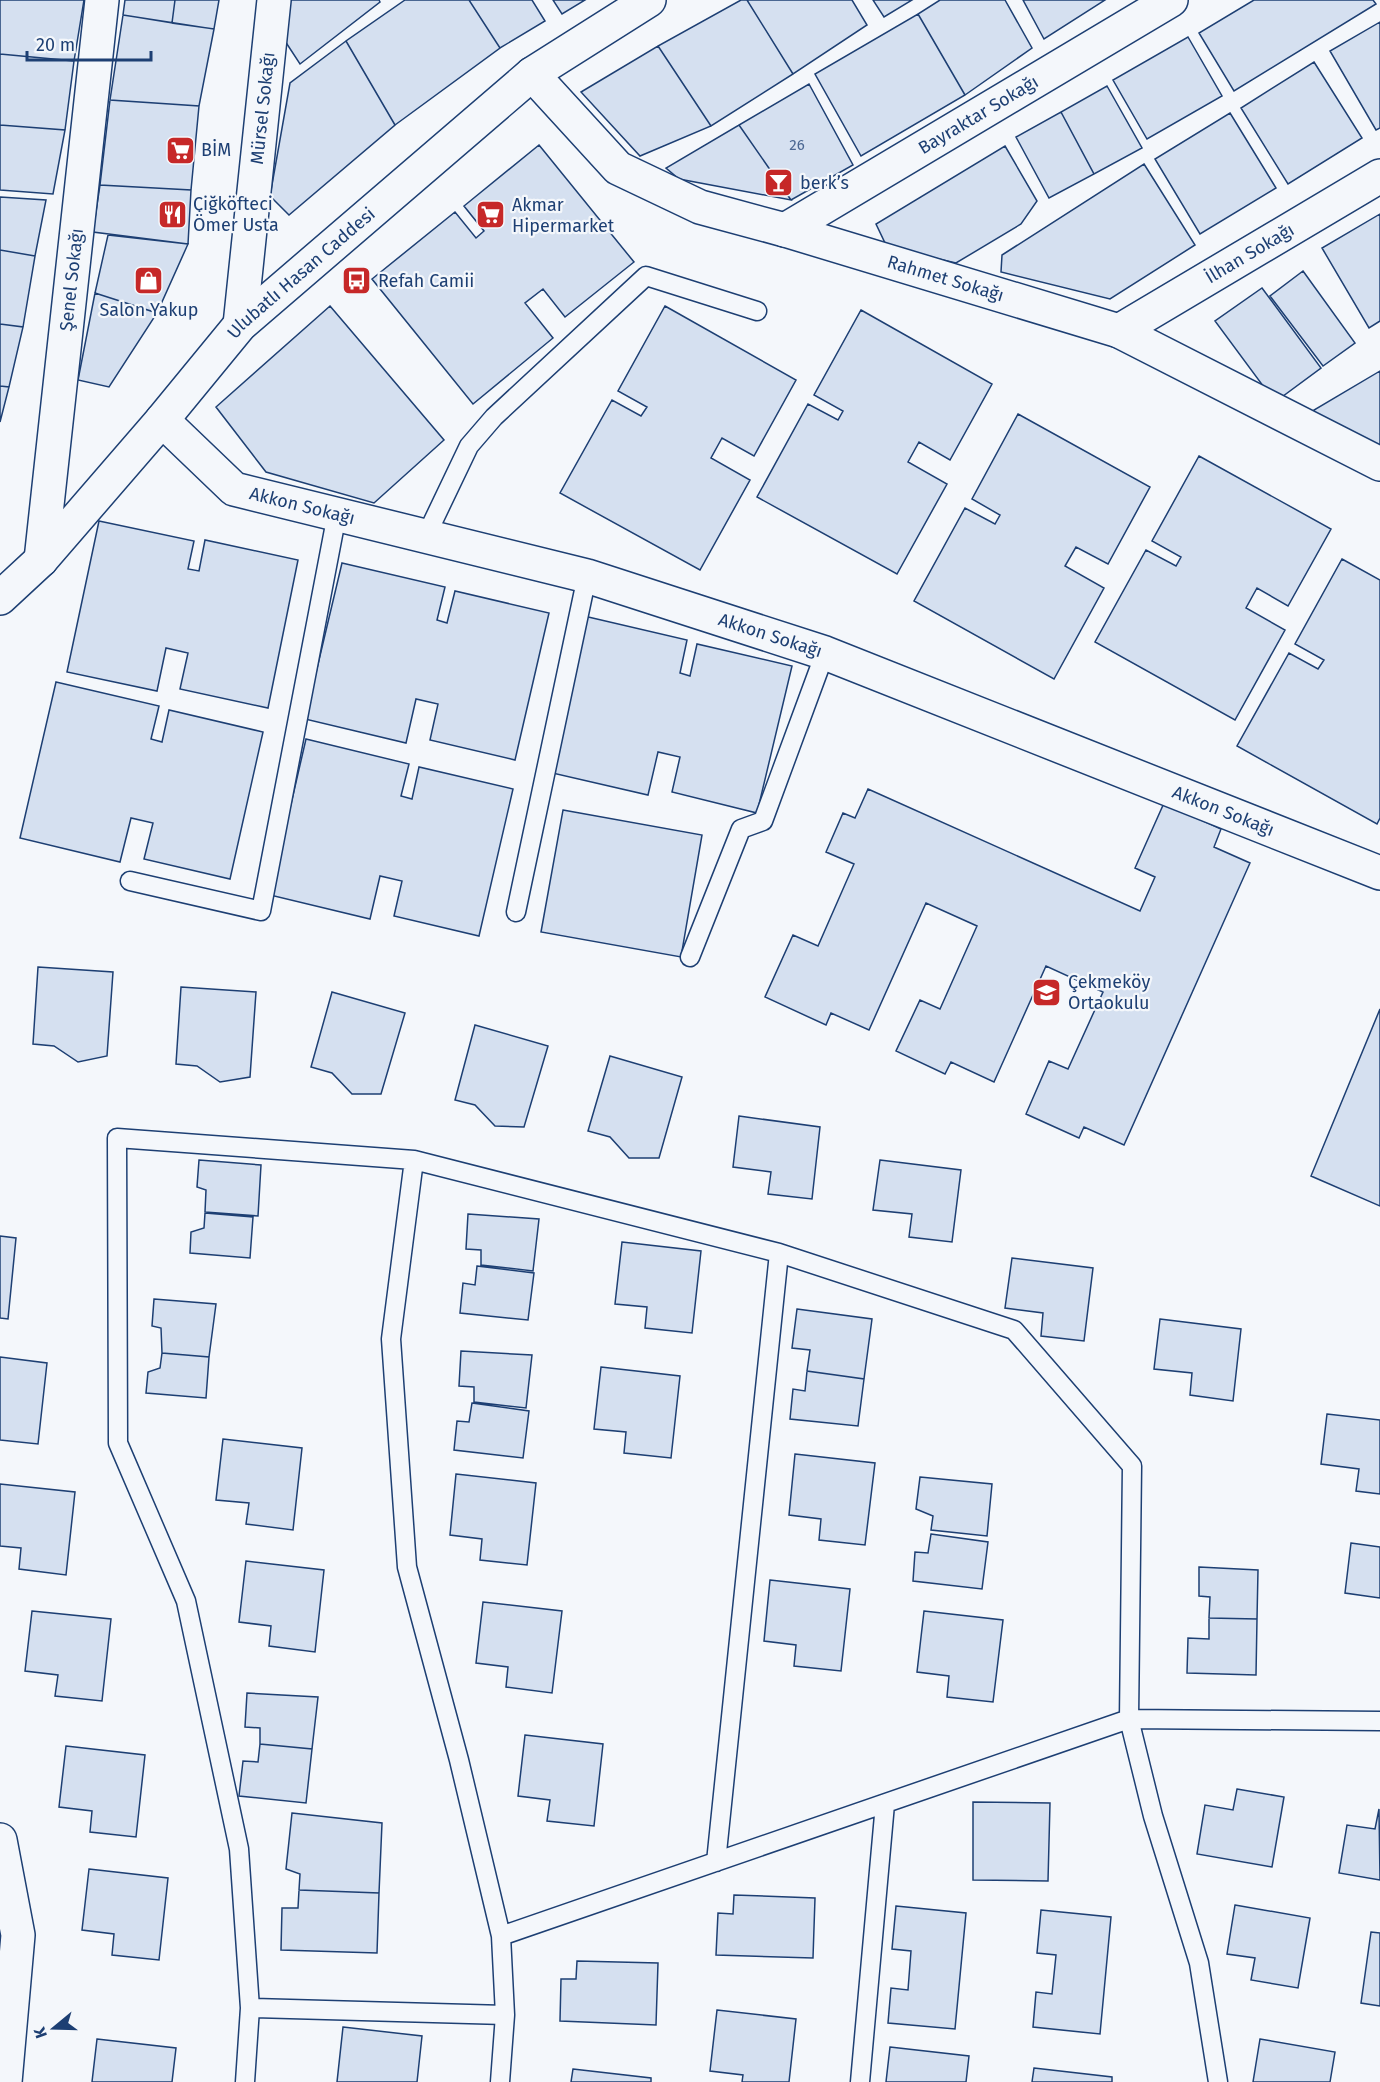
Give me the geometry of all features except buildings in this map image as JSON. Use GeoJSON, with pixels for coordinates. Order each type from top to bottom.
{"type":"FeatureCollection","features":[{"type":"Feature","properties":{"kind":"street","name":"Şenel Sokağı"},"geometry":{"type":"LineString","coordinates":[[41,560],[102,0]]}},
{"type":"Feature","properties":{"kind":"street","name":"Mürsel Sokağı"},"geometry":{"type":"LineString","coordinates":[[240,324],[274,0]]}},
{"type":"Feature","properties":{"kind":"street","name":"Ulubatlı Hasan Caddesi"},"geometry":{"type":"LineString","coordinates":[[0,598],[41,560],[162,420],[240,324],[532,74],[649,0]]}},
{"type":"Feature","properties":{"kind":"street","name":"Bayraktar Sokağı"},"geometry":{"type":"LineString","coordinates":[[785,230],[1171,0]]}},
{"type":"Feature","properties":{"kind":"street","name":"Rahmet Sokağı"},"geometry":{"type":"LineString","coordinates":[[532,74],[618,168],[700,207],[785,230],[1119,331],[1380,464]]}},
{"type":"Feature","properties":{"kind":"street","name":"İlhan Sokağı"},"geometry":{"type":"LineString","coordinates":[[1119,331],[1380,176]]}},
{"type":"Feature","properties":{"kind":"street","name":"Akkon Sokağı"},"geometry":{"type":"LineString","coordinates":[[162,420],[234,489],[587,576],[825,653],[1380,873]]}},
{"type":"Feature","properties":{"kind":"street"},"geometry":{"type":"LineString","coordinates":[[0,1840],[18,1935],[5,2082]]}},
{"type":"Feature","properties":{"kind":"lane"},"geometry":{"type":"LineString","coordinates":[[426,536],[469,446],[494,417],[646,276],[757,311]]}},
{"type":"Feature","properties":{"kind":"lane"},"geometry":{"type":"LineString","coordinates":[[130,880],[261,910],[337,514]]}},
{"type":"Feature","properties":{"kind":"lane"},"geometry":{"type":"LineString","coordinates":[[516,912],[587,576]]}},
{"type":"Feature","properties":{"kind":"lane"},"geometry":{"type":"LineString","coordinates":[[690,957],[741,829],[763,821],[825,653]]}},
{"type":"Feature","properties":{"kind":"lane"},"geometry":{"type":"LineString","coordinates":[[245,2082],[250,2008],[239,1849],[186,1601],[118,1443],[117,1138],[414,1160],[779,1253],[1014,1330],[1132,1466],[1130,1719],[1153,1816],[1199,1963],[1218,2082]]}},
{"type":"Feature","properties":{"kind":"lane"},"geometry":{"type":"LineString","coordinates":[[414,1160],[391,1339],[407,1568],[459,1760],[501,1936],[505,2016],[500,2082]]}},
{"type":"Feature","properties":{"kind":"lane"},"geometry":{"type":"LineString","coordinates":[[716,1862],[779,1253]]}},
{"type":"Feature","properties":{"kind":"lane"},"geometry":{"type":"LineString","coordinates":[[501,1936],[1130,1719],[1380,1721]]}},
{"type":"Feature","properties":{"kind":"lane"},"geometry":{"type":"LineString","coordinates":[[860,2082],[885,1804]]}},
{"type":"Feature","properties":{"kind":"lane"},"geometry":{"type":"LineString","coordinates":[[250,2008],[505,2016]]}},
{"type":"Feature","properties":{"kind":"place","name":"BİM"},"geometry":{"type":"Point","coordinates":[180,150]}},
{"type":"Feature","properties":{"kind":"place","name":"berk’s"},"geometry":{"type":"Point","coordinates":[779,183]}},
{"type":"Feature","properties":{"kind":"place","name":"Çiğköfteci Ömer Usta"},"geometry":{"type":"Point","coordinates":[172,214]}},
{"type":"Feature","properties":{"kind":"place","name":"Akmar Hipermarket"},"geometry":{"type":"Point","coordinates":[491,215]}},
{"type":"Feature","properties":{"kind":"place","name":"Salon Yakup"},"geometry":{"type":"Point","coordinates":[149,281]}},
{"type":"Feature","properties":{"kind":"place","name":"Refah Camii"},"geometry":{"type":"Point","coordinates":[357,281]}},
{"type":"Feature","properties":{"kind":"place","name":"Çekmeköy Ortaokulu"},"geometry":{"type":"Point","coordinates":[1047,992]}}]}
